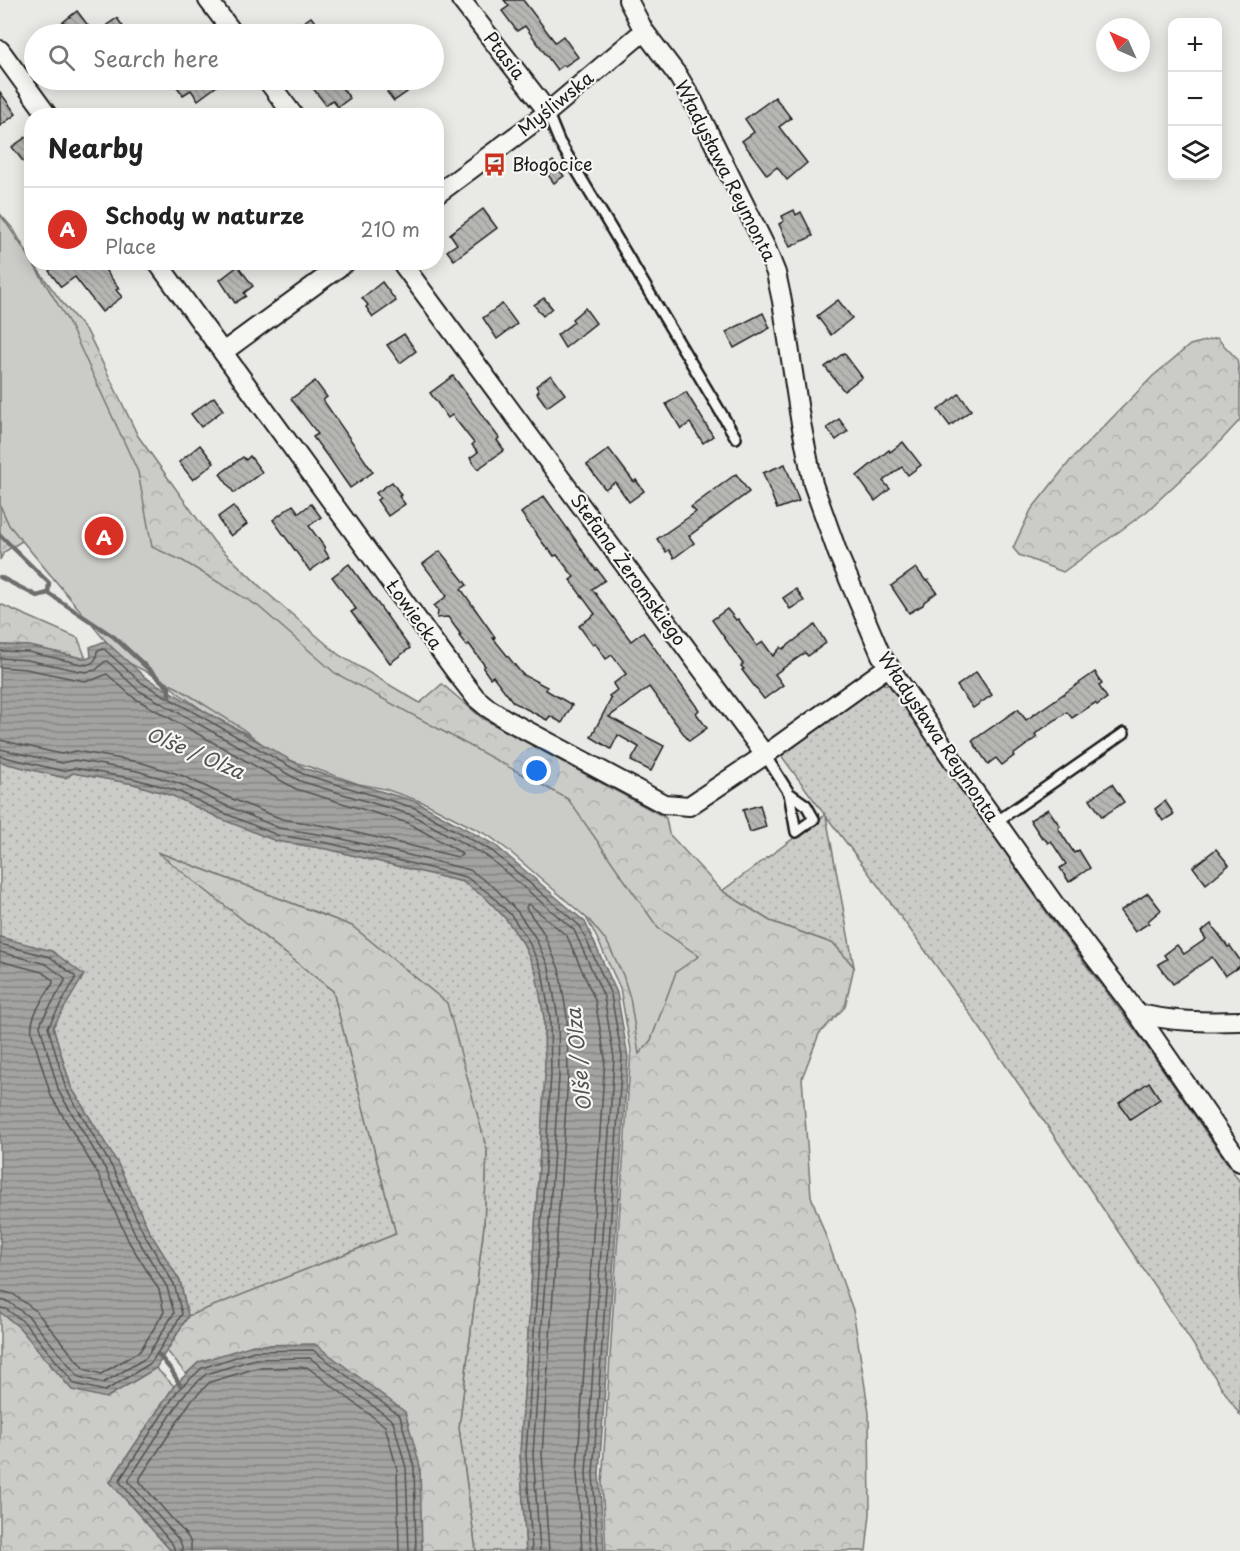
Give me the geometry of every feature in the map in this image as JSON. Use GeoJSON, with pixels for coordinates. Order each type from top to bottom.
{"type":"FeatureCollection","features":[{"type":"Feature","properties":{"kind":"street"},"geometry":{"type":"LineString","coordinates":[[208,0],[226,24]]}},
{"type":"Feature","properties":{"kind":"street","name":"Ptasia"},"geometry":{"type":"LineString","coordinates":[[461,0],[548,112]]}},
{"type":"Feature","properties":{"kind":"street","name":"Władysława Reymonta"},"geometry":{"type":"LineString","coordinates":[[628,0],[644,31],[678,76],[693,101],[766,248],[776,273],[813,484],[838,554],[881,655],[996,822],[1055,905],[1137,1013],[1240,1162]]}},
{"type":"Feature","properties":{"kind":"street","name":"Myśliwska"},"geometry":{"type":"LineString","coordinates":[[444,189],[548,112],[644,31]]}},
{"type":"Feature","properties":{"kind":"street"},"geometry":{"type":"LineString","coordinates":[[0,50],[24,83]]}},
{"type":"Feature","properties":{"kind":"street"},"geometry":{"type":"LineString","coordinates":[[29,90],[42,108]]}},
{"type":"Feature","properties":{"kind":"street"},"geometry":{"type":"LineString","coordinates":[[274,90],[288,108]]}},
{"type":"Feature","properties":{"kind":"street","name":"Łowiecka"},"geometry":{"type":"LineString","coordinates":[[163,270],[455,671],[476,698],[488,708],[664,804],[688,806],[765,755]]}},
{"type":"Feature","properties":{"kind":"street"},"geometry":{"type":"LineString","coordinates":[[223,352],[335,270]]}},
{"type":"Feature","properties":{"kind":"street","name":"Stefana Żeromskiego"},"geometry":{"type":"LineString","coordinates":[[407,270],[765,755]]}},
{"type":"Feature","properties":{"kind":"street"},"geometry":{"type":"LineString","coordinates":[[765,755],[889,666]]}},
{"type":"Feature","properties":{"kind":"street"},"geometry":{"type":"LineString","coordinates":[[1137,1013],[1166,1019],[1240,1021]]}},
{"type":"Feature","properties":{"kind":"lane"},"geometry":{"type":"LineString","coordinates":[[548,112],[559,141],[736,438]]}},
{"type":"Feature","properties":{"kind":"lane"},"geometry":{"type":"LineString","coordinates":[[996,822],[1124,733]]}},
{"type":"Feature","properties":{"kind":"lane"},"geometry":{"type":"LineString","coordinates":[[765,755],[789,793]]}},
{"type":"Feature","properties":{"kind":"green space"},"geometry":{"type":"Polygon","coordinates":[[[0,214],[14,230],[24,248],[24,270],[38,270],[88,333],[138,436],[214,542],[266,592],[339,655],[420,703],[442,684],[483,719],[666,818],[669,834],[722,891],[770,921],[834,944],[854,967],[845,1007],[819,1034],[802,1078],[811,1196],[853,1310],[869,1413],[870,1514],[866,1551],[606,1551],[602,1483],[631,1050],[620,988],[576,899],[450,804],[314,769],[207,713],[178,693],[128,647],[30,536],[4,552],[0,560],[0,214]]]}},
{"type":"Feature","properties":{"kind":"green space"},"geometry":{"type":"Polygon","coordinates":[[[0,214],[24,249],[24,270],[37,270],[68,321],[138,472],[152,547],[183,561],[258,606],[335,673],[568,799],[658,928],[699,956],[676,972],[651,1040],[639,1054],[630,998],[623,975],[607,942],[590,921],[508,850],[489,836],[425,803],[385,789],[359,784],[278,756],[240,727],[178,688],[125,661],[103,638],[9,525],[0,505],[0,214]]]}},
{"type":"Feature","properties":{"kind":"green space"},"geometry":{"type":"Polygon","coordinates":[[[1217,338],[1237,359],[1240,379],[1240,420],[1212,450],[1146,512],[1063,572],[1019,555],[1013,548],[1031,510],[1070,461],[1153,376],[1190,345],[1217,338]]]}},
{"type":"Feature","properties":{"kind":"green space"},"geometry":{"type":"Polygon","coordinates":[[[0,604],[78,638],[86,659],[29,646],[0,645],[0,604]]]}},
{"type":"Feature","properties":{"kind":"green space"},"geometry":{"type":"Polygon","coordinates":[[[877,683],[890,685],[1049,916],[1141,1038],[1240,1182],[1240,1415],[986,1037],[826,816],[854,967],[834,944],[770,921],[722,891],[825,815],[780,754],[877,683]]]}},
{"type":"Feature","properties":{"kind":"green space"},"geometry":{"type":"Polygon","coordinates":[[[0,762],[65,778],[73,773],[134,784],[173,796],[276,841],[327,849],[463,882],[487,899],[506,919],[523,943],[537,973],[544,1018],[545,1076],[520,1454],[526,1551],[476,1551],[459,1428],[484,1225],[487,1150],[352,926],[160,853],[333,991],[396,1234],[188,1316],[180,1281],[149,1231],[118,1164],[71,1087],[53,1027],[8,940],[0,937],[0,762]]]}},
{"type":"Feature","properties":{"kind":"green space"},"geometry":{"type":"Polygon","coordinates":[[[157,852],[352,926],[447,1003],[487,1150],[484,1225],[459,1428],[476,1551],[422,1551],[422,1545],[199,1362],[186,1374],[167,1351],[188,1316],[396,1234],[333,991],[157,852]]]}},
{"type":"Feature","properties":{"kind":"green space"},"geometry":{"type":"Polygon","coordinates":[[[0,1312],[19,1327],[52,1367],[106,1398],[156,1368],[174,1386],[110,1482],[171,1551],[0,1551],[0,1312]]]}},
{"type":"Feature","properties":{"kind":"water","name":"Olše / Olza"},"geometry":{"type":"Polygon","coordinates":[[[105,641],[146,678],[306,769],[417,802],[495,845],[585,922],[617,993],[628,1057],[599,1474],[604,1551],[526,1551],[520,1454],[545,1076],[544,1018],[536,973],[523,943],[506,919],[487,899],[463,882],[327,849],[276,841],[221,819],[173,796],[134,784],[73,773],[65,778],[0,762],[0,645],[29,646],[86,659],[91,657],[90,647],[105,641]]]}},
{"type":"Feature","properties":{"kind":"water"},"geometry":{"type":"Polygon","coordinates":[[[0,937],[52,951],[84,975],[53,1027],[71,1087],[118,1164],[149,1231],[180,1281],[188,1316],[156,1368],[106,1398],[72,1390],[19,1327],[0,1312],[0,937]]]}},
{"type":"Feature","properties":{"kind":"water"},"geometry":{"type":"Polygon","coordinates":[[[315,1344],[405,1412],[420,1466],[422,1551],[171,1551],[110,1482],[174,1386],[199,1362],[253,1345],[315,1344]]]}},
{"type":"Feature","properties":{"kind":"building"},"geometry":{"type":"Polygon","coordinates":[[[504,0],[523,0],[555,42],[563,36],[578,57],[557,70],[525,26],[517,31],[502,11],[509,6],[504,0]]]}},
{"type":"Feature","properties":{"kind":"building"},"geometry":{"type":"Polygon","coordinates":[[[77,11],[87,24],[61,24],[77,11]]]}},
{"type":"Feature","properties":{"kind":"building"},"geometry":{"type":"Polygon","coordinates":[[[311,17],[316,24],[301,24],[311,17]]]}},
{"type":"Feature","properties":{"kind":"building"},"geometry":{"type":"Polygon","coordinates":[[[117,18],[121,24],[108,24],[117,18]]]}},
{"type":"Feature","properties":{"kind":"building"},"geometry":{"type":"Polygon","coordinates":[[[179,90],[191,90],[183,95],[179,90]]]}},
{"type":"Feature","properties":{"kind":"building"},"geometry":{"type":"Polygon","coordinates":[[[191,90],[212,90],[198,100],[191,90]]]}},
{"type":"Feature","properties":{"kind":"building"},"geometry":{"type":"Polygon","coordinates":[[[314,90],[344,90],[350,98],[338,107],[332,100],[326,105],[314,90]]]}},
{"type":"Feature","properties":{"kind":"building"},"geometry":{"type":"Polygon","coordinates":[[[405,90],[407,92],[394,101],[387,92],[405,90]]]}},
{"type":"Feature","properties":{"kind":"building"},"geometry":{"type":"Polygon","coordinates":[[[0,92],[16,114],[0,126],[0,92]]]}},
{"type":"Feature","properties":{"kind":"building"},"geometry":{"type":"Polygon","coordinates":[[[775,97],[791,118],[779,127],[807,163],[787,180],[777,167],[767,175],[742,141],[754,132],[745,119],[775,97]]]}},
{"type":"Feature","properties":{"kind":"building"},"geometry":{"type":"Polygon","coordinates":[[[24,139],[24,163],[12,147],[24,139]]]}},
{"type":"Feature","properties":{"kind":"building"},"geometry":{"type":"Polygon","coordinates":[[[553,161],[564,176],[554,183],[543,168],[553,161]]]}},
{"type":"Feature","properties":{"kind":"building"},"geometry":{"type":"Polygon","coordinates":[[[483,209],[497,228],[454,260],[447,251],[457,244],[450,234],[483,209]]]}},
{"type":"Feature","properties":{"kind":"building"},"geometry":{"type":"Polygon","coordinates":[[[794,210],[796,215],[801,212],[813,236],[790,247],[779,224],[784,221],[782,216],[794,210]]]}},
{"type":"Feature","properties":{"kind":"building"},"geometry":{"type":"Polygon","coordinates":[[[105,270],[119,288],[116,290],[122,297],[102,312],[75,277],[61,287],[49,271],[105,270]]]}},
{"type":"Feature","properties":{"kind":"building"},"geometry":{"type":"Polygon","coordinates":[[[233,270],[241,270],[253,286],[244,293],[246,296],[235,303],[220,280],[233,270]]]}},
{"type":"Feature","properties":{"kind":"building"},"geometry":{"type":"Polygon","coordinates":[[[382,282],[396,301],[373,317],[362,298],[382,282]]]}},
{"type":"Feature","properties":{"kind":"building"},"geometry":{"type":"Polygon","coordinates":[[[544,298],[552,308],[543,316],[534,305],[544,298]]]}},
{"type":"Feature","properties":{"kind":"building"},"geometry":{"type":"Polygon","coordinates":[[[838,300],[852,318],[831,335],[817,316],[838,300]]]}},
{"type":"Feature","properties":{"kind":"building"},"geometry":{"type":"Polygon","coordinates":[[[502,304],[517,324],[497,339],[483,318],[502,304]]]}},
{"type":"Feature","properties":{"kind":"building"},"geometry":{"type":"Polygon","coordinates":[[[585,308],[596,323],[565,348],[557,335],[574,322],[572,319],[585,308]]]}},
{"type":"Feature","properties":{"kind":"building"},"geometry":{"type":"Polygon","coordinates":[[[763,313],[770,328],[734,348],[726,332],[763,313]]]}},
{"type":"Feature","properties":{"kind":"building"},"geometry":{"type":"Polygon","coordinates":[[[404,334],[416,351],[400,363],[387,345],[404,334]]]}},
{"type":"Feature","properties":{"kind":"building"},"geometry":{"type":"Polygon","coordinates":[[[844,353],[862,377],[844,391],[825,367],[844,353]]]}},
{"type":"Feature","properties":{"kind":"building"},"geometry":{"type":"Polygon","coordinates":[[[551,375],[565,394],[547,407],[537,393],[539,391],[536,386],[551,375]]]}},
{"type":"Feature","properties":{"kind":"building"},"geometry":{"type":"Polygon","coordinates":[[[453,376],[499,438],[497,440],[504,450],[478,469],[470,458],[478,452],[472,445],[474,443],[452,415],[448,418],[430,393],[453,376]]]}},
{"type":"Feature","properties":{"kind":"building"},"geometry":{"type":"Polygon","coordinates":[[[315,381],[327,397],[323,400],[373,472],[350,488],[313,437],[318,434],[291,399],[315,381]]]}},
{"type":"Feature","properties":{"kind":"building"},"geometry":{"type":"Polygon","coordinates":[[[686,392],[713,436],[703,443],[690,423],[681,429],[666,404],[686,392]]]}},
{"type":"Feature","properties":{"kind":"building"},"geometry":{"type":"Polygon","coordinates":[[[959,394],[971,410],[950,426],[938,410],[959,394]]]}},
{"type":"Feature","properties":{"kind":"building"},"geometry":{"type":"Polygon","coordinates":[[[214,397],[223,410],[201,427],[191,414],[214,397]]]}},
{"type":"Feature","properties":{"kind":"building"},"geometry":{"type":"Polygon","coordinates":[[[839,419],[848,431],[836,440],[827,428],[839,419]]]}},
{"type":"Feature","properties":{"kind":"building"},"geometry":{"type":"Polygon","coordinates":[[[903,442],[921,465],[908,475],[902,467],[883,481],[890,489],[875,501],[857,476],[889,450],[890,452],[903,442]]]}},
{"type":"Feature","properties":{"kind":"building"},"geometry":{"type":"Polygon","coordinates":[[[200,445],[214,463],[193,480],[179,462],[200,445]]]}},
{"type":"Feature","properties":{"kind":"building"},"geometry":{"type":"Polygon","coordinates":[[[609,449],[634,482],[636,480],[644,491],[629,502],[615,482],[605,489],[587,465],[609,449]]]}},
{"type":"Feature","properties":{"kind":"building"},"geometry":{"type":"Polygon","coordinates":[[[250,456],[262,472],[234,493],[220,474],[243,457],[246,460],[250,456]]]}},
{"type":"Feature","properties":{"kind":"building"},"geometry":{"type":"Polygon","coordinates":[[[785,464],[799,501],[777,509],[763,473],[785,464]]]}},
{"type":"Feature","properties":{"kind":"building"},"geometry":{"type":"Polygon","coordinates":[[[736,474],[749,492],[689,536],[694,543],[674,558],[669,550],[666,552],[657,539],[696,512],[691,507],[736,474]]]}},
{"type":"Feature","properties":{"kind":"building"},"geometry":{"type":"Polygon","coordinates":[[[392,482],[405,504],[388,516],[377,500],[380,498],[376,493],[392,482]]]}},
{"type":"Feature","properties":{"kind":"building"},"geometry":{"type":"Polygon","coordinates":[[[544,496],[605,580],[592,589],[631,641],[643,632],[699,710],[696,713],[707,728],[689,741],[649,687],[609,717],[664,746],[651,771],[631,761],[639,747],[618,735],[611,749],[591,737],[611,699],[609,696],[617,690],[613,684],[626,674],[612,655],[606,659],[579,626],[595,614],[570,580],[574,577],[557,555],[554,556],[548,550],[521,513],[544,496]]]}},
{"type":"Feature","properties":{"kind":"building"},"geometry":{"type":"Polygon","coordinates":[[[311,504],[321,517],[309,526],[329,557],[310,571],[273,520],[293,505],[299,513],[311,504]]]}},
{"type":"Feature","properties":{"kind":"building"},"geometry":{"type":"Polygon","coordinates":[[[233,506],[247,524],[231,536],[218,517],[233,506]]]}},
{"type":"Feature","properties":{"kind":"building"},"geometry":{"type":"Polygon","coordinates":[[[440,551],[467,585],[461,589],[495,637],[493,638],[522,674],[547,687],[546,690],[572,705],[562,723],[550,716],[547,720],[513,702],[493,676],[490,678],[483,668],[485,666],[469,644],[467,646],[459,636],[461,635],[448,617],[437,618],[438,611],[434,606],[447,596],[423,564],[440,551]]]}},
{"type":"Feature","properties":{"kind":"building"},"geometry":{"type":"Polygon","coordinates":[[[349,564],[410,648],[390,663],[351,612],[356,609],[332,577],[349,564]]]}},
{"type":"Feature","properties":{"kind":"building"},"geometry":{"type":"Polygon","coordinates":[[[916,568],[937,592],[923,605],[909,613],[891,586],[916,568]]]}},
{"type":"Feature","properties":{"kind":"building"},"geometry":{"type":"Polygon","coordinates":[[[796,589],[804,601],[790,609],[783,598],[796,589]]]}},
{"type":"Feature","properties":{"kind":"building"},"geometry":{"type":"Polygon","coordinates":[[[727,609],[736,620],[738,619],[757,646],[763,642],[773,656],[781,647],[783,649],[815,625],[826,643],[808,656],[805,653],[775,674],[783,685],[764,699],[742,670],[744,669],[741,666],[743,664],[712,620],[727,609]]]}},
{"type":"Feature","properties":{"kind":"building"},"geometry":{"type":"Polygon","coordinates":[[[976,672],[992,695],[973,708],[957,686],[976,672]]]}},
{"type":"Feature","properties":{"kind":"building"},"geometry":{"type":"Polygon","coordinates":[[[1095,672],[1102,684],[1099,686],[1107,698],[1072,718],[1067,712],[1035,734],[1037,737],[1002,765],[996,758],[988,764],[972,741],[1018,709],[1026,720],[1095,672]]]}},
{"type":"Feature","properties":{"kind":"building"},"geometry":{"type":"Polygon","coordinates":[[[1112,784],[1124,802],[1102,817],[1090,799],[1112,784]]]}},
{"type":"Feature","properties":{"kind":"building"},"geometry":{"type":"Polygon","coordinates":[[[1165,801],[1174,814],[1163,821],[1155,809],[1165,801]]]}},
{"type":"Feature","properties":{"kind":"building"},"geometry":{"type":"Polygon","coordinates":[[[760,805],[766,827],[750,832],[743,810],[760,805]]]}},
{"type":"Feature","properties":{"kind":"building"},"geometry":{"type":"Polygon","coordinates":[[[1048,809],[1074,853],[1079,850],[1090,868],[1069,882],[1060,868],[1066,864],[1051,841],[1048,843],[1042,838],[1030,820],[1048,809]]]}},
{"type":"Feature","properties":{"kind":"building"},"geometry":{"type":"Polygon","coordinates":[[[1216,849],[1229,865],[1206,884],[1193,867],[1216,849]]]}},
{"type":"Feature","properties":{"kind":"building"},"geometry":{"type":"Polygon","coordinates":[[[1148,893],[1161,910],[1148,921],[1149,923],[1135,932],[1120,911],[1148,893]]]}},
{"type":"Feature","properties":{"kind":"building"},"geometry":{"type":"Polygon","coordinates":[[[1211,924],[1240,960],[1240,966],[1225,976],[1212,957],[1173,984],[1158,964],[1167,959],[1164,955],[1177,945],[1184,954],[1206,939],[1201,932],[1211,924]]]}},
{"type":"Feature","properties":{"kind":"building"},"geometry":{"type":"Polygon","coordinates":[[[1149,1082],[1160,1099],[1130,1119],[1119,1103],[1149,1082]]]}},
{"type":"Feature","properties":{"kind":"waterway"},"geometry":{"type":"LineString","coordinates":[[0,535],[49,583],[48,593]]}},
{"type":"Feature","properties":{"kind":"waterway"},"geometry":{"type":"LineString","coordinates":[[0,577],[37,596],[48,593],[114,637],[169,688],[169,697]]}},
{"type":"Feature","properties":{"kind":"waterway"},"geometry":{"type":"LineString","coordinates":[[159,1355],[180,1385]]}},
{"type":"Feature","properties":{"kind":"place","name":"Błogocice"},"geometry":{"type":"Point","coordinates":[494,165]}},
{"type":"Feature","properties":{"kind":"place","name":"Schody w naturze"},"geometry":{"type":"Point","coordinates":[104,536]}}]}
